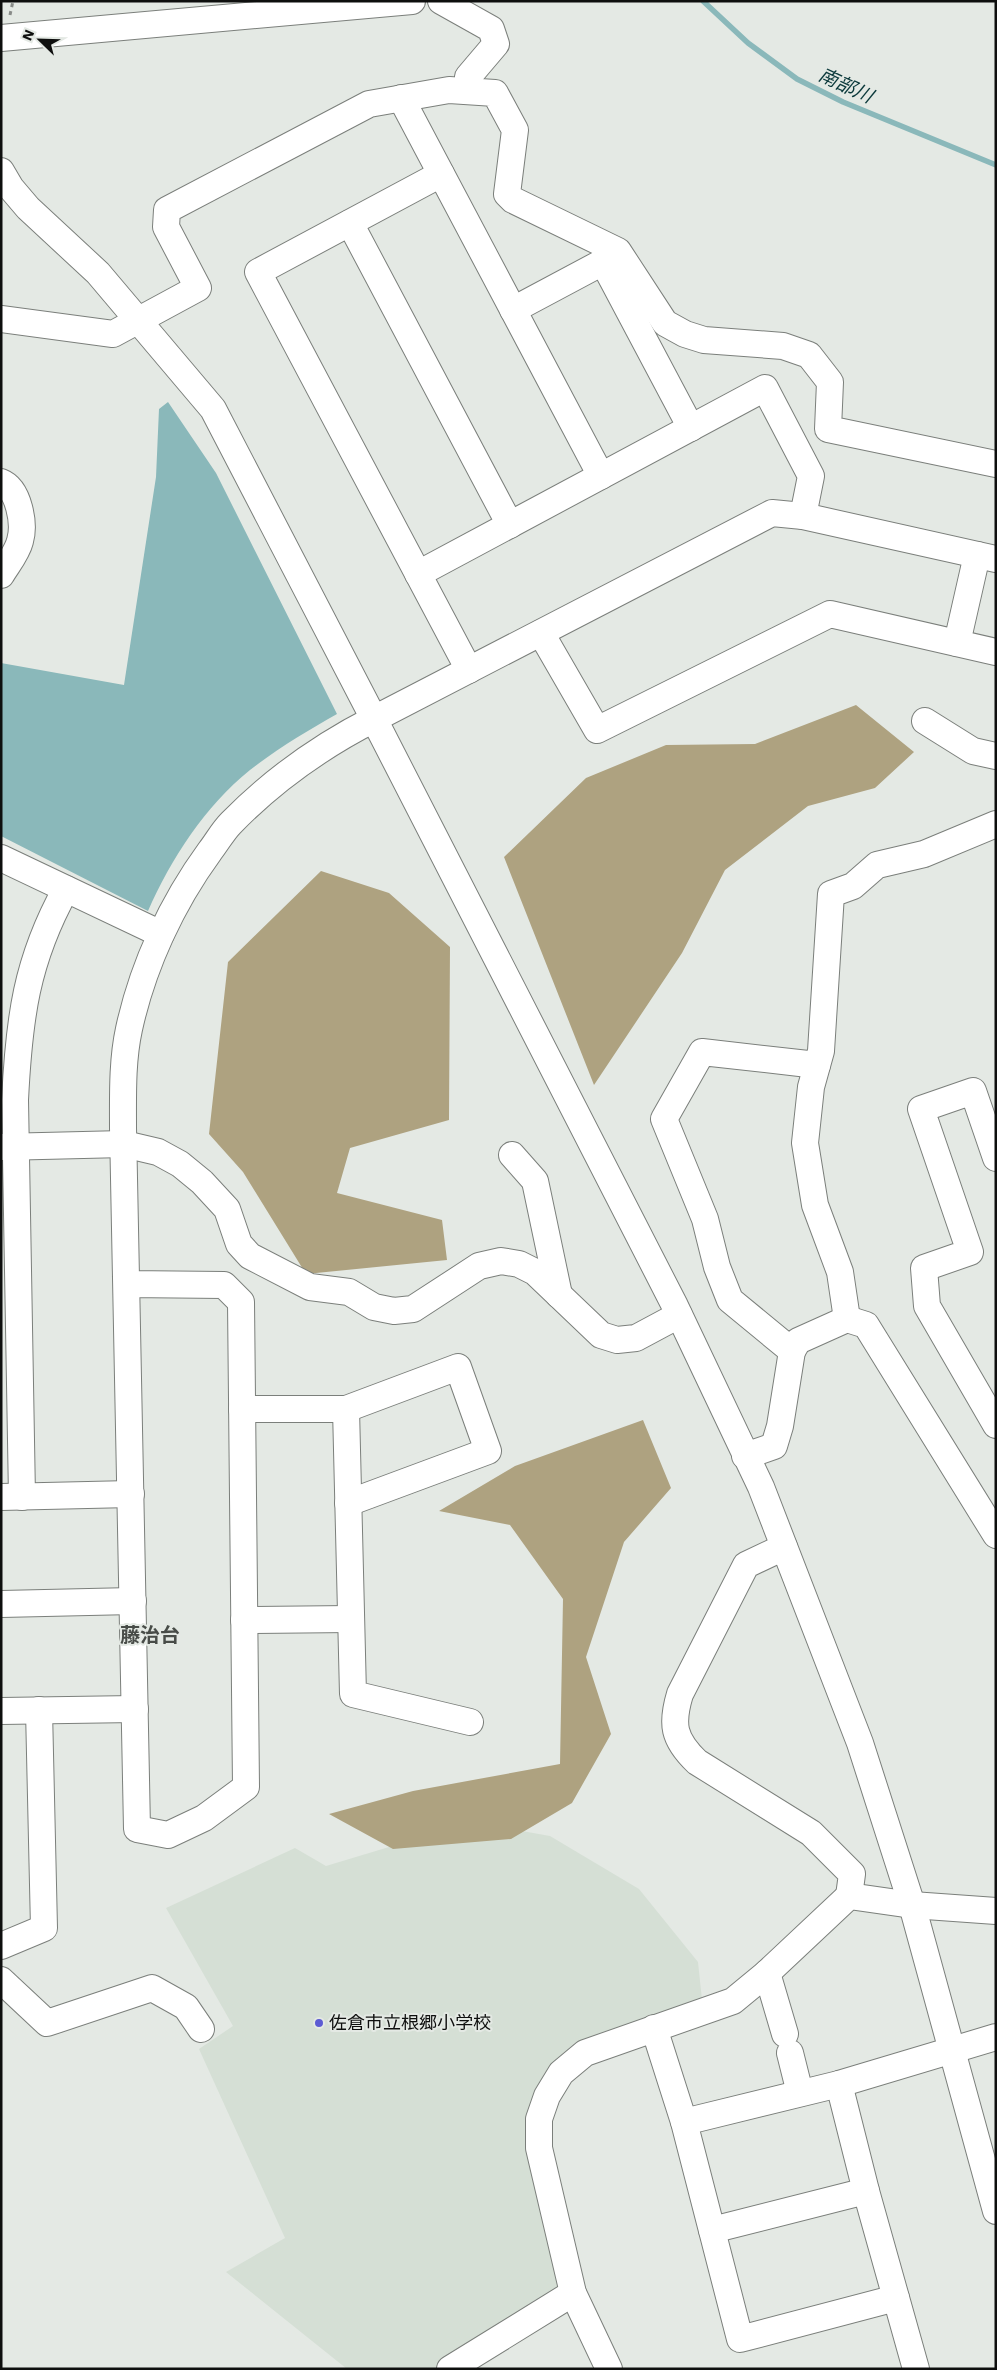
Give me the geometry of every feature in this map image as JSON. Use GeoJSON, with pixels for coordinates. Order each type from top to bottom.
{"type":"FeatureCollection","features":[{"type":"Feature","properties":{"kind":"street"},"geometry":{"type":"LineString","coordinates":[[2,42],[412,1]]}},
{"type":"Feature","properties":{"kind":"street"},"geometry":{"type":"LineString","coordinates":[[441,1],[491,29],[496,44],[468,77],[467,91]]}},
{"type":"Feature","properties":{"kind":"street"},"geometry":{"type":"LineString","coordinates":[[1,319],[113,334],[198,288],[166,226],[167,210],[369,104],[449,90],[495,93],[515,130],[507,194],[513,200],[618,251],[665,323],[685,334],[704,340],[783,346],[809,355],[830,382],[828,429],[996,464]]}},
{"type":"Feature","properties":{"kind":"street"},"geometry":{"type":"LineString","coordinates":[[401,98],[600,476]]}},
{"type":"Feature","properties":{"kind":"street"},"geometry":{"type":"LineString","coordinates":[[2,173],[11,188],[28,208],[98,273],[213,409],[679,1315],[761,1487],[860,1743],[912,1905],[996,2211]]}},
{"type":"Feature","properties":{"kind":"street"},"geometry":{"type":"LineString","coordinates":[[441,174],[258,272],[469,670]]}},
{"type":"Feature","properties":{"kind":"street"},"geometry":{"type":"LineString","coordinates":[[350,222],[510,525]]}},
{"type":"Feature","properties":{"kind":"street"},"geometry":{"type":"LineString","coordinates":[[513,310],[603,262],[691,428]]}},
{"type":"Feature","properties":{"kind":"street"},"geometry":{"type":"LineString","coordinates":[[418,574],[765,388],[811,476],[803,516]]}},
{"type":"Feature","properties":{"kind":"street"},"geometry":{"type":"LineString","coordinates":[[1,482],[7,484],[16,498],[21,520],[20,541],[1,575]]}},
{"type":"Feature","properties":{"kind":"street"},"geometry":{"type":"LineString","coordinates":[[126,1284],[224,1285],[241,1302],[246,1787],[204,1818],[168,1835],[137,1829],[126,1284],[123,1075],[128,1030],[140,988],[161,934],[176,903],[201,863],[229,824],[265,792],[336,738],[772,513],[803,516],[986,557],[957,643]]}},
{"type":"Feature","properties":{"kind":"street"},"geometry":{"type":"LineString","coordinates":[[541,633],[598,730],[830,614],[996,652]]}},
{"type":"Feature","properties":{"kind":"street"},"geometry":{"type":"LineString","coordinates":[[925,721],[973,751],[996,756]]}},
{"type":"Feature","properties":{"kind":"street"},"geometry":{"type":"LineString","coordinates":[[847,1319],[840,1272],[814,1205],[805,1142],[811,1087],[821,1050],[831,894],[853,886],[877,865],[924,854],[996,824]]}},
{"type":"Feature","properties":{"kind":"street"},"geometry":{"type":"LineString","coordinates":[[1,858],[161,934]]}},
{"type":"Feature","properties":{"kind":"street"},"geometry":{"type":"LineString","coordinates":[[66,889],[44,936],[24,995],[8,1147],[12,1497],[131,1494]]}},
{"type":"Feature","properties":{"kind":"street"},"geometry":{"type":"LineString","coordinates":[[792,1352],[730,1300],[717,1267],[705,1219],[664,1119],[702,1052],[817,1065]]}},
{"type":"Feature","properties":{"kind":"street"},"geometry":{"type":"LineString","coordinates":[[996,1158],[973,1091],[921,1109],[970,1252],[924,1268],[926,1306],[996,1425]]}},
{"type":"Feature","properties":{"kind":"street"},"geometry":{"type":"LineString","coordinates":[[8,1147],[124,1144],[158,1152],[180,1164],[202,1182],[227,1209],[239,1244],[250,1256],[310,1287],[350,1292],[374,1307],[394,1311],[413,1309],[479,1266],[501,1261],[519,1264],[535,1272],[601,1335],[618,1340],[636,1338],[679,1315]]}},
{"type":"Feature","properties":{"kind":"street"},"geometry":{"type":"LineString","coordinates":[[512,1155],[535,1181],[560,1295]]}},
{"type":"Feature","properties":{"kind":"street"},"geometry":{"type":"LineString","coordinates":[[745,1456],[774,1446],[780,1426],[792,1352],[798,1341],[847,1319],[866,1325],[996,1535]]}},
{"type":"Feature","properties":{"kind":"street"},"geometry":{"type":"LineString","coordinates":[[242,1410],[346,1409],[458,1367],[488,1450],[348,1503]]}},
{"type":"Feature","properties":{"kind":"street"},"geometry":{"type":"LineString","coordinates":[[346,1409],[353,1694],[470,1722]]}},
{"type":"Feature","properties":{"kind":"street"},"geometry":{"type":"LineString","coordinates":[[609,2369],[573,2293],[539,2148],[539,2120],[547,2096],[561,2073],[585,2053],[733,2001],[767,1973],[849,1896],[852,1874],[811,1833],[697,1762],[684,1750],[678,1735],[674,1716],[680,1694],[746,1565],[784,1546]]}},
{"type":"Feature","properties":{"kind":"street"},"geometry":{"type":"LineString","coordinates":[[1,1604],[133,1600]]}},
{"type":"Feature","properties":{"kind":"street"},"geometry":{"type":"LineString","coordinates":[[244,1620],[351,1619]]}},
{"type":"Feature","properties":{"kind":"street"},"geometry":{"type":"LineString","coordinates":[[1,1711],[135,1709]]}},
{"type":"Feature","properties":{"kind":"street"},"geometry":{"type":"LineString","coordinates":[[1,1946],[44,1928],[38,1710]]}},
{"type":"Feature","properties":{"kind":"street"},"geometry":{"type":"LineString","coordinates":[[849,1896],[912,1905],[996,1911]]}},
{"type":"Feature","properties":{"kind":"street"},"geometry":{"type":"LineString","coordinates":[[767,1973],[800,2093]]}},
{"type":"Feature","properties":{"kind":"street"},"geometry":{"type":"LineString","coordinates":[[1,1980],[47,2023],[152,1988],[186,2007],[201,2029]]}},
{"type":"Feature","properties":{"kind":"street"},"geometry":{"type":"LineString","coordinates":[[654,2028],[684,2122],[740,2339],[896,2298]]}},
{"type":"Feature","properties":{"kind":"street"},"geometry":{"type":"LineString","coordinates":[[684,2122],[839,2084],[996,2037]]}},
{"type":"Feature","properties":{"kind":"street"},"geometry":{"type":"LineString","coordinates":[[839,2084],[866,2191],[916,2369]]}},
{"type":"Feature","properties":{"kind":"street"},"geometry":{"type":"LineString","coordinates":[[712,2230],[866,2191]]}},
{"type":"Feature","properties":{"kind":"street"},"geometry":{"type":"LineString","coordinates":[[450,2369],[573,2293]]}},
{"type":"Feature","properties":{"kind":"shaded area"},"geometry":{"type":"Polygon","coordinates":[[[856,705],[914,752],[875,788],[808,806],[725,870],[682,953],[594,1085],[504,857],[586,778],[666,745],[755,744],[856,705]]]}},
{"type":"Feature","properties":{"kind":"shaded area"},"geometry":{"type":"Polygon","coordinates":[[[321,871],[389,893],[450,947],[449,1120],[350,1148],[337,1193],[442,1220],[447,1260],[306,1274],[243,1172],[209,1134],[228,962],[321,871]]]}},
{"type":"Feature","properties":{"kind":"shaded area"},"geometry":{"type":"Polygon","coordinates":[[[643,1420],[671,1488],[624,1542],[586,1657],[611,1734],[572,1803],[511,1839],[393,1849],[329,1814],[413,1791],[560,1764],[563,1599],[510,1525],[439,1511],[515,1466],[643,1420]]]}},
{"type":"Feature","properties":{"kind":"shaded area"},"geometry":{"type":"Polygon","coordinates":[[[472,1822],[550,1836],[639,1889],[698,1962],[702,2000],[549,2071],[532,2159],[558,2289],[442,2369],[347,2369],[226,2272],[285,2238],[199,2049],[233,2026],[166,1908],[295,1848],[326,1866],[472,1822]]]}},
{"type":"Feature","properties":{"kind":"water"},"geometry":{"type":"Polygon","coordinates":[[[168,402],[216,473],[337,714],[292,740],[260,762],[218,800],[191,834],[167,872],[148,911],[1,836],[1,663],[124,685],[156,477],[159,409],[168,402]]]}},
{"type":"Feature","properties":{"kind":"waterway","name":"南部川"},"geometry":{"type":"LineString","coordinates":[[703,1],[748,43],[797,79],[843,102],[996,165]]}},
{"type":"Feature","properties":{"kind":"place","name":"佐倉市立根郷小学校"},"geometry":{"type":"Point","coordinates":[319,2023]}},
{"type":"Feature","properties":{"kind":"district","name":"藤治台"},"geometry":{"type":"Point","coordinates":[150,1635]}}]}
